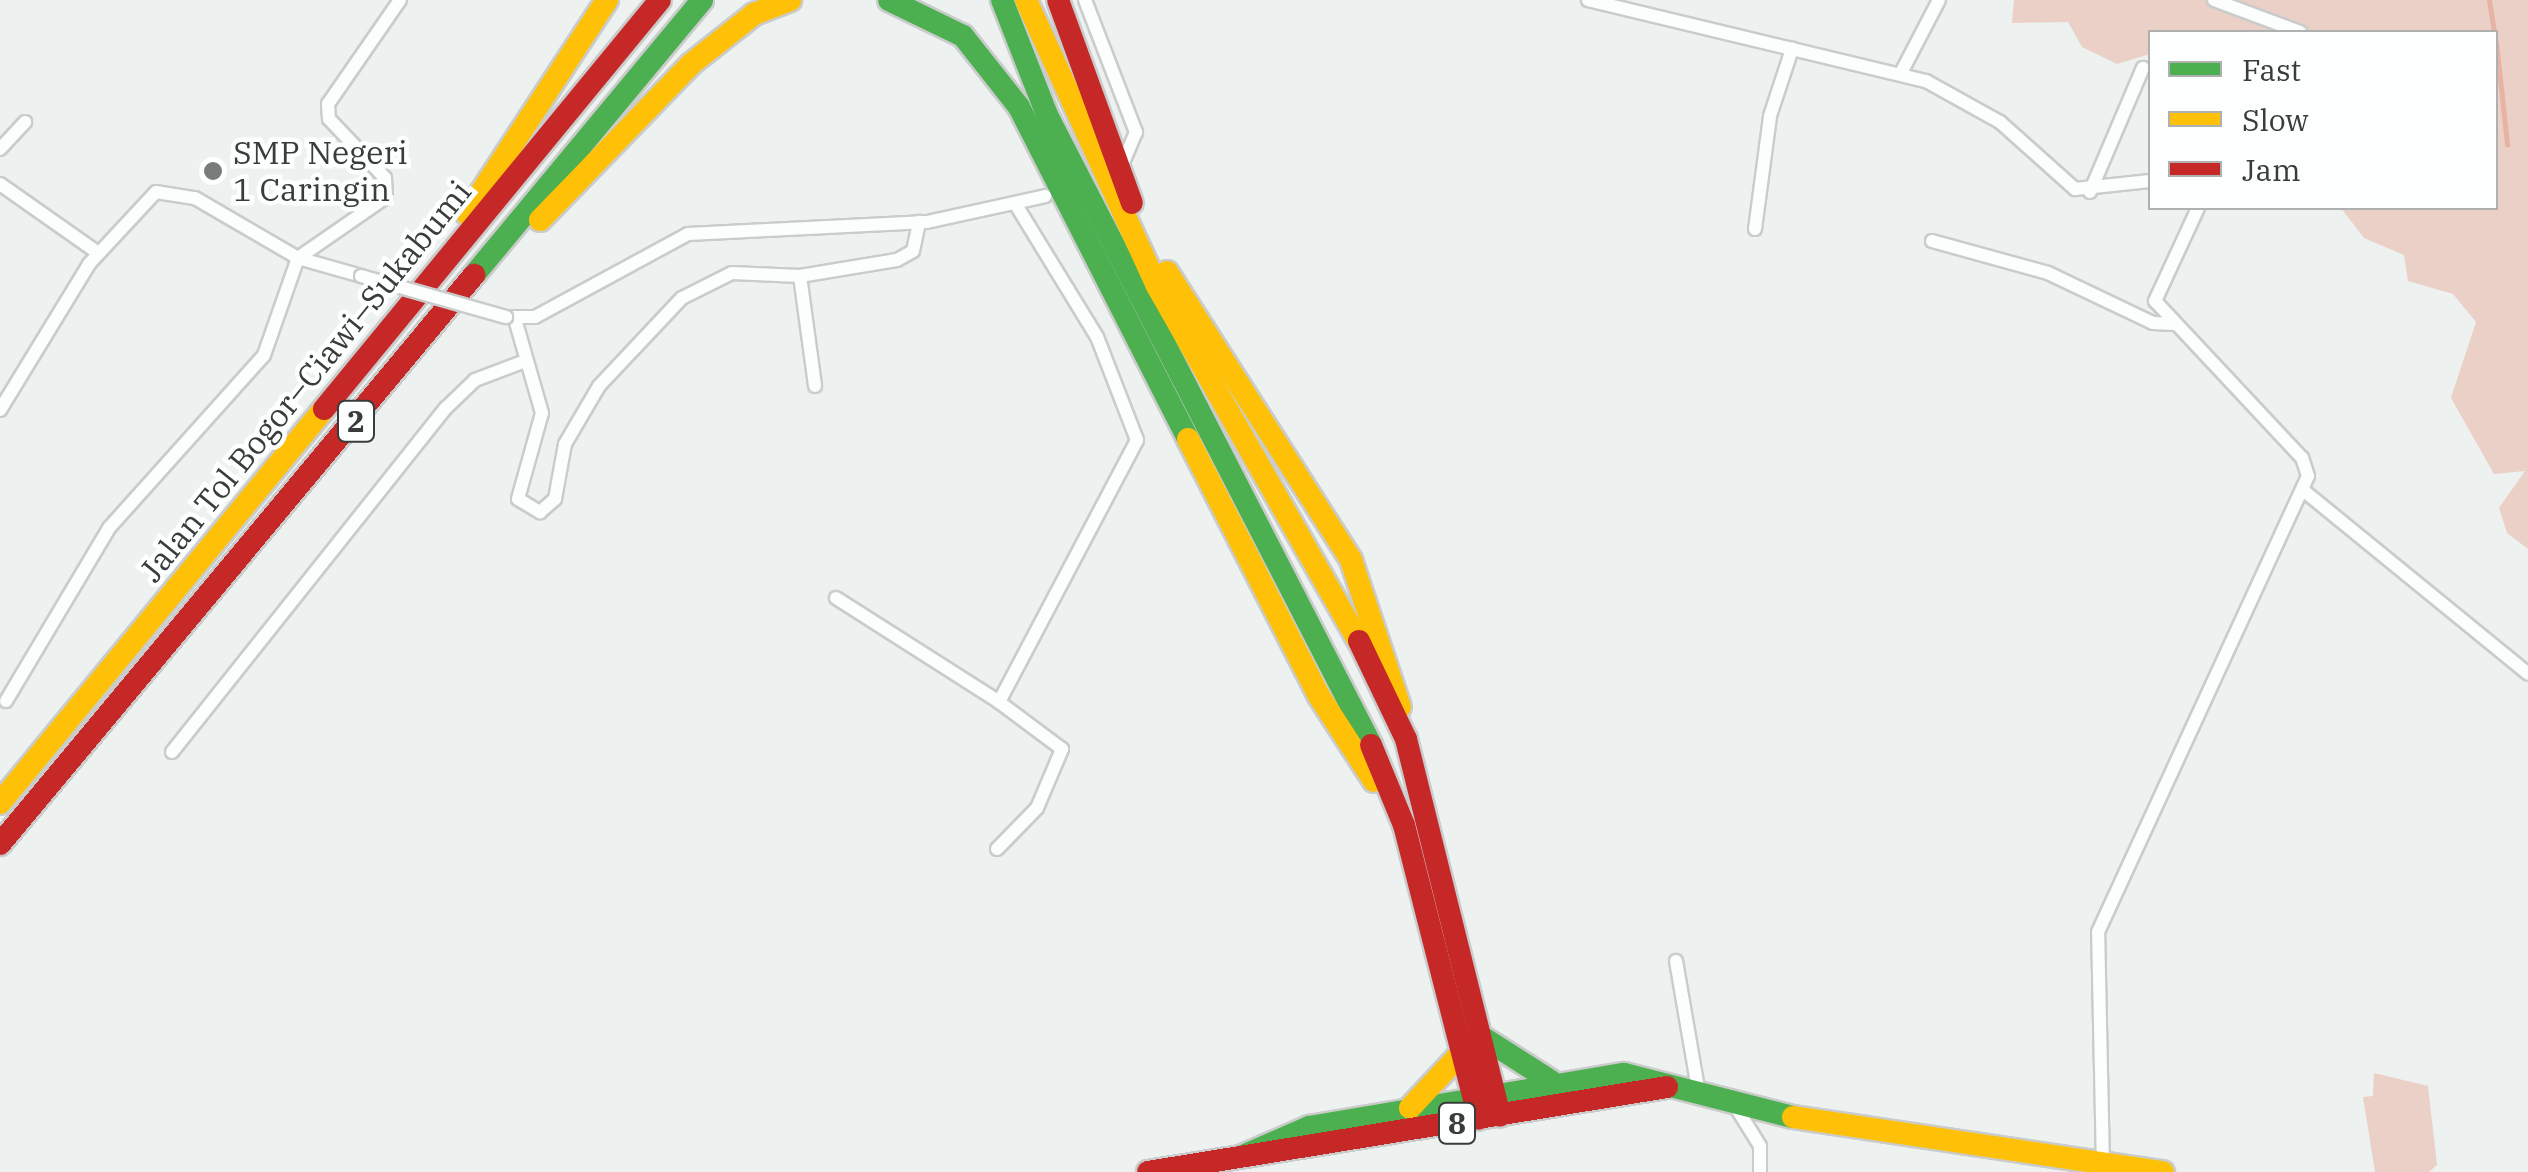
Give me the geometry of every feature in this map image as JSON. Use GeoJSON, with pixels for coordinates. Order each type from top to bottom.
{"type":"FeatureCollection","features":[{"type":"Feature","properties":{"kind":"highway"},"geometry":{"type":"LineString","coordinates":[[386,333],[607,0]]}},
{"type":"Feature","properties":{"kind":"highway","name":"Jalan Tol Bogor–Ciawi–Sukabumi"},"geometry":{"type":"LineString","coordinates":[[0,803],[660,0]]}},
{"type":"Feature","properties":{"kind":"highway","name":"Jalan Tol Bogor–Ciawi–Sukabumi"},"geometry":{"type":"LineString","coordinates":[[2,841],[426,338],[702,0]]}},
{"type":"Feature","properties":{"kind":"highway"},"geometry":{"type":"LineString","coordinates":[[426,338],[671,82],[754,14],[790,0]]}},
{"type":"Feature","properties":{"kind":"highway"},"geometry":{"type":"LineString","coordinates":[[888,0],[963,36],[1018,107],[1319,696],[1404,825]]}},
{"type":"Feature","properties":{"kind":"highway"},"geometry":{"type":"LineString","coordinates":[[1002,0],[1055,131],[1297,581],[1404,825],[1474,1044],[1551,1080]]}},
{"type":"Feature","properties":{"kind":"highway"},"geometry":{"type":"LineString","coordinates":[[1026,0],[1068,108],[1157,286],[1322,566],[1406,739]]}},
{"type":"Feature","properties":{"kind":"highway"},"geometry":{"type":"LineString","coordinates":[[1058,0],[1123,185],[1173,283],[1351,560],[1388,650],[1488,1106]]}},
{"type":"Feature","properties":{"kind":"highway"},"geometry":{"type":"LineString","coordinates":[[1407,1110],[1474,1044]]}},
{"type":"Feature","properties":{"kind":"highway","name":"8"},"geometry":{"type":"LineString","coordinates":[[1148,1172],[1488,1106],[1551,1080],[1624,1074],[1734,1104],[1930,1145],[2163,1172]]}},
{"type":"Feature","properties":{"kind":"highway","name":"8"},"geometry":{"type":"LineString","coordinates":[[1245,1155],[1309,1126],[1407,1110],[1488,1106],[1668,1087]]}},
{"type":"Feature","properties":{"kind":"street"},"geometry":{"type":"LineString","coordinates":[[6,701],[109,528],[264,356],[298,258],[386,197],[385,178],[327,110],[400,0]]}},
{"type":"Feature","properties":{"kind":"street"},"geometry":{"type":"LineString","coordinates":[[1085,0],[1136,132],[1123,162]]}},
{"type":"Feature","properties":{"kind":"street"},"geometry":{"type":"LineString","coordinates":[[1588,0],[1901,74],[1976,106],[2069,186],[2090,192],[2148,182]]}},
{"type":"Feature","properties":{"kind":"street"},"geometry":{"type":"LineString","coordinates":[[1901,74],[1939,0]]}},
{"type":"Feature","properties":{"kind":"street"},"geometry":{"type":"LineString","coordinates":[[2214,0],[2295,30]]}},
{"type":"Feature","properties":{"kind":"street"},"geometry":{"type":"LineString","coordinates":[[1755,228],[1770,116],[1792,49]]}},
{"type":"Feature","properties":{"kind":"street"},"geometry":{"type":"LineString","coordinates":[[2090,192],[2143,68]]}},
{"type":"Feature","properties":{"kind":"street"},"geometry":{"type":"LineString","coordinates":[[0,149],[25,122]]}},
{"type":"Feature","properties":{"kind":"street"},"geometry":{"type":"LineString","coordinates":[[0,184],[98,253]]}},
{"type":"Feature","properties":{"kind":"street"},"geometry":{"type":"LineString","coordinates":[[0,410],[98,253],[130,212],[167,189],[298,258],[510,318],[535,317],[688,234],[918,222],[1046,196]]}},
{"type":"Feature","properties":{"kind":"street"},"geometry":{"type":"LineString","coordinates":[[999,702],[1137,440],[1097,337],[1016,205]]}},
{"type":"Feature","properties":{"kind":"street"},"geometry":{"type":"LineString","coordinates":[[2102,1166],[2098,932],[2304,492],[2302,458],[2174,324],[2154,292],[2197,210]]}},
{"type":"Feature","properties":{"kind":"street"},"geometry":{"type":"LineString","coordinates":[[510,318],[542,426],[517,493],[540,512],[555,499],[569,434],[654,321],[717,276],[800,276],[907,256],[918,222]]}},
{"type":"Feature","properties":{"kind":"street"},"geometry":{"type":"LineString","coordinates":[[1932,241],[2174,324]]}},
{"type":"Feature","properties":{"kind":"street"},"geometry":{"type":"LineString","coordinates":[[800,276],[815,386]]}},
{"type":"Feature","properties":{"kind":"street"},"geometry":{"type":"LineString","coordinates":[[172,752],[460,393],[525,360]]}},
{"type":"Feature","properties":{"kind":"street"},"geometry":{"type":"LineString","coordinates":[[2304,492],[2528,674]]}},
{"type":"Feature","properties":{"kind":"street"},"geometry":{"type":"LineString","coordinates":[[836,598],[999,702],[1062,749],[1037,808],[997,848]]}},
{"type":"Feature","properties":{"kind":"street"},"geometry":{"type":"LineString","coordinates":[[1676,961],[1699,1094]]}},
{"type":"Feature","properties":{"kind":"street"},"geometry":{"type":"LineString","coordinates":[[1734,1104],[1760,1146],[1760,1172]]}},
{"type":"Feature","properties":{"kind":"shaded area"},"geometry":{"type":"Polygon","coordinates":[[[2014,0],[2528,0],[2528,549],[2507,533],[2499,508],[2525,471],[2494,474],[2451,398],[2476,322],[2453,294],[2408,281],[2404,255],[2364,238],[2343,210],[2498,210],[2498,30],[2148,30],[2148,55],[2117,64],[2082,47],[2068,22],[2012,23],[2014,0]]]}},
{"type":"Feature","properties":{"kind":"shaded area"},"geometry":{"type":"Polygon","coordinates":[[[2374,1073],[2428,1086],[2437,1165],[2429,1172],[2375,1172],[2363,1097],[2373,1096],[2374,1073]]]}},
{"type":"Feature","properties":{"kind":"waterway"},"geometry":{"type":"LineString","coordinates":[[2489,0],[2494,30]]}},
{"type":"Feature","properties":{"kind":"waterway"},"geometry":{"type":"LineString","coordinates":[[2498,61],[2507,144]]}},
{"type":"Feature","properties":{"kind":"traffic: fast"},"geometry":{"type":"LineString","coordinates":[[474,275],[702,0]]}},
{"type":"Feature","properties":{"kind":"traffic: fast"},"geometry":{"type":"LineString","coordinates":[[889,0],[963,36],[1019,107],[1188,439]]}},
{"type":"Feature","properties":{"kind":"traffic: fast"},"geometry":{"type":"LineString","coordinates":[[1002,0],[1047,115],[1371,745]]}},
{"type":"Feature","properties":{"kind":"traffic: fast"},"geometry":{"type":"LineString","coordinates":[[1485,1039],[1551,1081]]}},
{"type":"Feature","properties":{"kind":"traffic: fast"},"geometry":{"type":"LineString","coordinates":[[1245,1155],[1309,1127],[1624,1074],[1793,1117]]}},
{"type":"Feature","properties":{"kind":"traffic: slow"},"geometry":{"type":"LineString","coordinates":[[467,214],[607,0]]}},
{"type":"Feature","properties":{"kind":"traffic: slow"},"geometry":{"type":"LineString","coordinates":[[540,220],[691,64],[754,14],[790,0]]}},
{"type":"Feature","properties":{"kind":"traffic: slow"},"geometry":{"type":"LineString","coordinates":[[1026,0],[1157,286],[1359,641]]}},
{"type":"Feature","properties":{"kind":"traffic: slow"},"geometry":{"type":"LineString","coordinates":[[1167,272],[1351,560],[1400,707]]}},
{"type":"Feature","properties":{"kind":"traffic: slow"},"geometry":{"type":"LineString","coordinates":[[0,803],[324,409]]}},
{"type":"Feature","properties":{"kind":"traffic: slow"},"geometry":{"type":"LineString","coordinates":[[1188,439],[1319,696],[1374,781]]}},
{"type":"Feature","properties":{"kind":"traffic: slow"},"geometry":{"type":"LineString","coordinates":[[1410,1108],[1464,1050]]}},
{"type":"Feature","properties":{"kind":"traffic: slow"},"geometry":{"type":"LineString","coordinates":[[1793,1117],[2163,1172]]}},
{"type":"Feature","properties":{"kind":"traffic: jam"},"geometry":{"type":"LineString","coordinates":[[324,409],[660,0]]}},
{"type":"Feature","properties":{"kind":"traffic: jam"},"geometry":{"type":"LineString","coordinates":[[1058,0],[1132,203]]}},
{"type":"Feature","properties":{"kind":"traffic: jam"},"geometry":{"type":"LineString","coordinates":[[0,844],[474,275]]}},
{"type":"Feature","properties":{"kind":"traffic: jam"},"geometry":{"type":"LineString","coordinates":[[1359,641],[1406,739],[1500,1115]]}},
{"type":"Feature","properties":{"kind":"traffic: jam"},"geometry":{"type":"LineString","coordinates":[[1371,745],[1404,825],[1479,1119]]}},
{"type":"Feature","properties":{"kind":"traffic: jam"},"geometry":{"type":"LineString","coordinates":[[1148,1172],[1667,1087]]}},
{"type":"Feature","properties":{"kind":"place","name":"SMP Negeri 1 Caringin"},"geometry":{"type":"Point","coordinates":[213,171]}}]}
